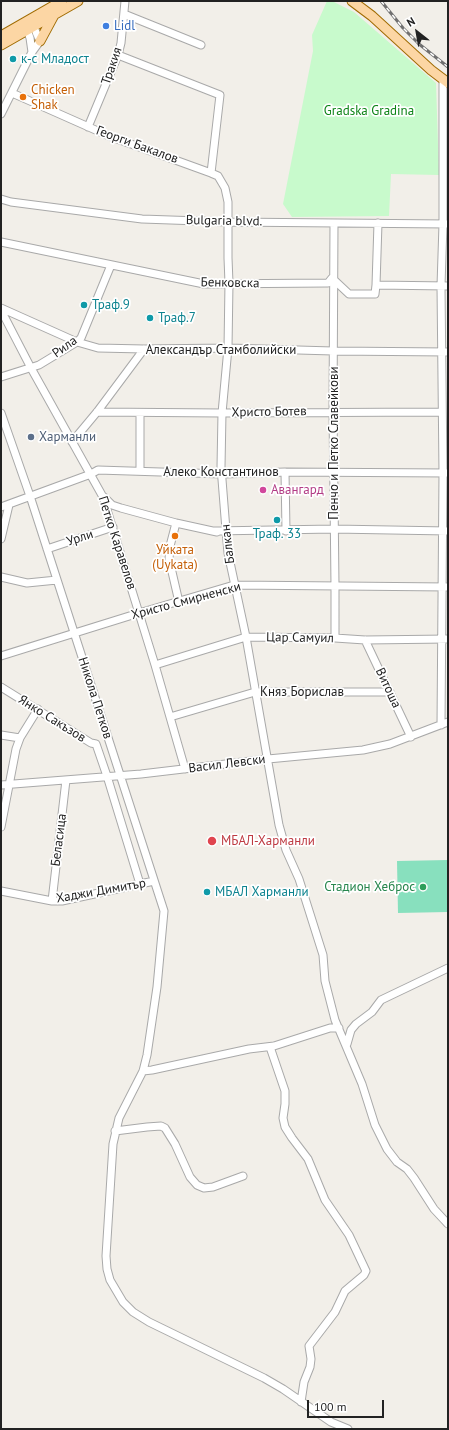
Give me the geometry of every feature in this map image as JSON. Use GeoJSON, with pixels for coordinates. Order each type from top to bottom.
{"type":"FeatureCollection","features":[{"type":"Feature","properties":{"kind":"main road"},"geometry":{"type":"LineString","coordinates":[[1,45],[62,1]]}},
{"type":"Feature","properties":{"kind":"main road"},"geometry":{"type":"LineString","coordinates":[[1,36],[54,15],[78,1]]}},
{"type":"Feature","properties":{"kind":"main road"},"geometry":{"type":"LineString","coordinates":[[352,1],[372,16],[445,82]]}},
{"type":"Feature","properties":{"kind":"main road"},"geometry":{"type":"LineString","coordinates":[[40,41],[54,15]]}},
{"type":"Feature","properties":{"kind":"street","name":"Тракия"},"geometry":{"type":"LineString","coordinates":[[88,128],[118,55],[125,1]]}},
{"type":"Feature","properties":{"kind":"street"},"geometry":{"type":"LineString","coordinates":[[124,14],[201,45]]}},
{"type":"Feature","properties":{"kind":"street"},"geometry":{"type":"LineString","coordinates":[[1,114],[32,52],[40,41],[29,25]]}},
{"type":"Feature","properties":{"kind":"street"},"geometry":{"type":"LineString","coordinates":[[29,25],[32,52]]}},
{"type":"Feature","properties":{"kind":"street"},"geometry":{"type":"LineString","coordinates":[[118,55],[220,95],[211,172]]}},
{"type":"Feature","properties":{"kind":"street"},"geometry":{"type":"LineString","coordinates":[[445,82],[445,352],[441,412],[445,473],[445,723]]}},
{"type":"Feature","properties":{"kind":"street","name":"Георги Бакалов"},"geometry":{"type":"LineString","coordinates":[[12,93],[88,128],[211,172],[218,176],[227,194],[228,222]]}},
{"type":"Feature","properties":{"kind":"street","name":"Bulgaria blvd."},"geometry":{"type":"LineString","coordinates":[[1,199],[11,202],[133,218],[228,222],[445,224]]}},
{"type":"Feature","properties":{"kind":"street","name":"Балкан"},"geometry":{"type":"LineString","coordinates":[[228,222],[230,284],[228,348],[222,413],[221,467],[223,474],[228,553],[246,637],[279,825],[286,850],[299,879],[322,955],[325,981],[335,1020],[362,1084],[370,1112],[380,1136],[387,1149],[397,1162],[407,1169],[434,1209],[448,1224]]}},
{"type":"Feature","properties":{"kind":"street","name":"Пенчо и Петко Славейкови"},"geometry":{"type":"LineString","coordinates":[[334,223],[333,473],[335,638]]}},
{"type":"Feature","properties":{"kind":"street"},"geometry":{"type":"LineString","coordinates":[[334,280],[349,294],[374,294],[376,285],[378,223]]}},
{"type":"Feature","properties":{"kind":"street","name":"Бенковска"},"geometry":{"type":"LineString","coordinates":[[1,242],[204,284],[328,283],[332,278],[334,280]]}},
{"type":"Feature","properties":{"kind":"street","name":"Рила"},"geometry":{"type":"LineString","coordinates":[[1,377],[39,365],[77,342],[111,265]]}},
{"type":"Feature","properties":{"kind":"street"},"geometry":{"type":"LineString","coordinates":[[376,285],[444,286]]}},
{"type":"Feature","properties":{"kind":"street","name":"Александър Стамболийски"},"geometry":{"type":"LineString","coordinates":[[1,309],[77,342],[98,348],[228,348],[445,352]]}},
{"type":"Feature","properties":{"kind":"street","name":"Петко Каравелов"},"geometry":{"type":"LineString","coordinates":[[1,309],[31,368],[104,497],[140,613],[185,769]]}},
{"type":"Feature","properties":{"kind":"street"},"geometry":{"type":"LineString","coordinates":[[72,442],[97,412],[144,349]]}},
{"type":"Feature","properties":{"kind":"street","name":"Христо Ботев"},"geometry":{"type":"LineString","coordinates":[[97,412],[441,412]]}},
{"type":"Feature","properties":{"kind":"street","name":"Никола Петков"},"geometry":{"type":"LineString","coordinates":[[1,413],[30,496],[164,911],[157,987],[147,1055],[142,1071],[119,1118],[113,1144],[106,1256],[110,1280],[116,1291],[133,1312],[149,1322],[247,1369],[283,1389],[331,1422],[348,1429]]}},
{"type":"Feature","properties":{"kind":"street"},"geometry":{"type":"LineString","coordinates":[[140,413],[140,471]]}},
{"type":"Feature","properties":{"kind":"street","name":"Алеко Константинов"},"geometry":{"type":"LineString","coordinates":[[1,508],[98,470],[223,474],[285,472],[445,473]]}},
{"type":"Feature","properties":{"kind":"street"},"geometry":{"type":"LineString","coordinates":[[285,472],[286,531]]}},
{"type":"Feature","properties":{"kind":"street"},"geometry":{"type":"LineString","coordinates":[[104,497],[112,505],[176,523],[213,531],[445,530]]}},
{"type":"Feature","properties":{"kind":"street"},"geometry":{"type":"LineString","coordinates":[[1,540],[9,504]]}},
{"type":"Feature","properties":{"kind":"street"},"geometry":{"type":"LineString","coordinates":[[176,523],[170,546],[169,559],[180,602]]}},
{"type":"Feature","properties":{"kind":"street","name":"Урли"},"geometry":{"type":"LineString","coordinates":[[47,549],[113,528]]}},
{"type":"Feature","properties":{"kind":"street"},"geometry":{"type":"LineString","coordinates":[[1,578],[27,583],[56,580]]}},
{"type":"Feature","properties":{"kind":"street","name":"Христо Смирненски"},"geometry":{"type":"LineString","coordinates":[[1,656],[234,585],[445,586]]}},
{"type":"Feature","properties":{"kind":"street","name":"Цар Самуил"},"geometry":{"type":"LineString","coordinates":[[155,664],[246,637],[335,638],[365,640],[445,639]]}},
{"type":"Feature","properties":{"kind":"street","name":"Витоша"},"geometry":{"type":"LineString","coordinates":[[365,640],[411,737]]}},
{"type":"Feature","properties":{"kind":"street","name":"Янко Сакъзов"},"geometry":{"type":"LineString","coordinates":[[1,687],[91,743],[96,744],[140,884]]}},
{"type":"Feature","properties":{"kind":"street","name":"Княз Борислав"},"geometry":{"type":"LineString","coordinates":[[170,717],[255,692],[390,692]]}},
{"type":"Feature","properties":{"kind":"street"},"geometry":{"type":"LineString","coordinates":[[1,827],[5,785],[16,749],[20,738],[38,709]]}},
{"type":"Feature","properties":{"kind":"street","name":"Васил Левски"},"geometry":{"type":"LineString","coordinates":[[5,785],[185,769],[363,750],[390,744],[445,723]]}},
{"type":"Feature","properties":{"kind":"street"},"geometry":{"type":"LineString","coordinates":[[1,735],[20,738]]}},
{"type":"Feature","properties":{"kind":"street"},"geometry":{"type":"LineString","coordinates":[[96,744],[109,739]]}},
{"type":"Feature","properties":{"kind":"street","name":"Беласица"},"geometry":{"type":"LineString","coordinates":[[52,901],[66,780]]}},
{"type":"Feature","properties":{"kind":"street","name":"Хаджи Димитър"},"geometry":{"type":"LineString","coordinates":[[1,891],[52,901],[73,899],[154,881]]}},
{"type":"Feature","properties":{"kind":"street"},"geometry":{"type":"LineString","coordinates":[[346,1044],[351,1030],[356,1024],[372,1012],[381,1000],[448,968]]}},
{"type":"Feature","properties":{"kind":"street"},"geometry":{"type":"LineString","coordinates":[[142,1071],[270,1047],[330,1028],[339,1028]]}},
{"type":"Feature","properties":{"kind":"street"},"geometry":{"type":"LineString","coordinates":[[270,1047],[285,1091],[283,1118],[285,1127],[308,1159],[325,1200],[349,1235],[366,1271],[364,1275],[345,1291],[335,1312],[309,1346],[311,1360],[304,1382],[301,1402]]}},
{"type":"Feature","properties":{"kind":"street"},"geometry":{"type":"LineString","coordinates":[[115,1131],[161,1126],[165,1128],[175,1144],[190,1177],[197,1185],[204,1188],[243,1176]]}},
{"type":"Feature","properties":{"kind":"green space","name":"Gradska Gradina"},"geometry":{"type":"Polygon","coordinates":[[[327,1],[332,1],[354,12],[436,83],[439,175],[391,174],[389,216],[292,217],[283,204],[313,51],[312,35],[327,1]]]}},
{"type":"Feature","properties":{"kind":"green space","name":"Стадион Хеброс"},"geometry":{"type":"Polygon","coordinates":[[[448,860],[448,912],[398,913],[397,861],[448,860]]]}},
{"type":"Feature","properties":{"kind":"railway"},"geometry":{"type":"LineString","coordinates":[[381,1],[403,28],[419,44],[448,67]]}},
{"type":"Feature","properties":{"kind":"place","name":"Lidl"},"geometry":{"type":"Point","coordinates":[106,26]}},
{"type":"Feature","properties":{"kind":"place","name":"к-с Младост"},"geometry":{"type":"Point","coordinates":[13,59]}},
{"type":"Feature","properties":{"kind":"place","name":"Chicken Shak"},"geometry":{"type":"Point","coordinates":[23,97]}},
{"type":"Feature","properties":{"kind":"place","name":"Траф.9"},"geometry":{"type":"Point","coordinates":[84,305]}},
{"type":"Feature","properties":{"kind":"place","name":"Траф.7"},"geometry":{"type":"Point","coordinates":[150,318]}},
{"type":"Feature","properties":{"kind":"place","name":"Харманли"},"geometry":{"type":"Point","coordinates":[31,437]}},
{"type":"Feature","properties":{"kind":"place","name":"Авангард"},"geometry":{"type":"Point","coordinates":[263,490]}},
{"type":"Feature","properties":{"kind":"place","name":"Траф. 33"},"geometry":{"type":"Point","coordinates":[277,520]}},
{"type":"Feature","properties":{"kind":"place","name":"Уйката (Uykata)"},"geometry":{"type":"Point","coordinates":[175,536]}},
{"type":"Feature","properties":{"kind":"place","name":"МБАЛ-Харманли"},"geometry":{"type":"Point","coordinates":[212,841]}},
{"type":"Feature","properties":{"kind":"place","name":"Стадион Хеброс"},"geometry":{"type":"Point","coordinates":[423,887]}},
{"type":"Feature","properties":{"kind":"place","name":"МБАЛ Харманли"},"geometry":{"type":"Point","coordinates":[207,892]}}]}
